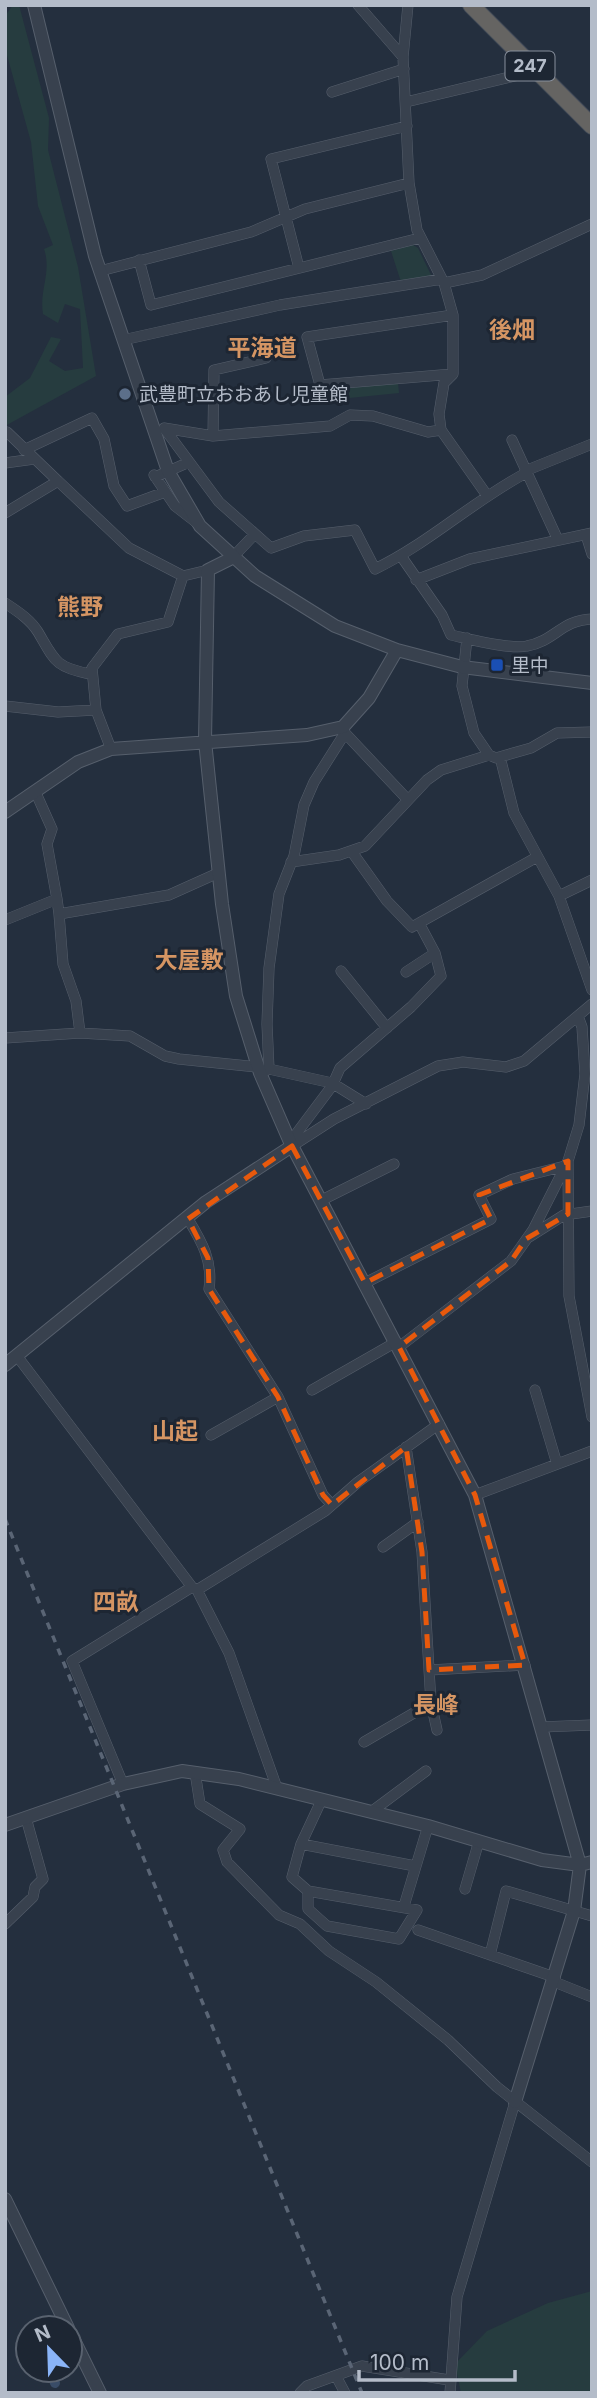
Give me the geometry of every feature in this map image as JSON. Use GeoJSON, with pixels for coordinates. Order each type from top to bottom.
{"type":"FeatureCollection","features":[{"type":"Feature","properties":{"kind":"highway","name":"247"},"geometry":{"type":"LineString","coordinates":[[471,5],[592,126]]}},
{"type":"Feature","properties":{"kind":"street"},"geometry":{"type":"LineString","coordinates":[[34,5],[100,271],[168,471],[200,526]]}},
{"type":"Feature","properties":{"kind":"street"},"geometry":{"type":"LineString","coordinates":[[358,5],[403,57]]}},
{"type":"Feature","properties":{"kind":"street"},"geometry":{"type":"LineString","coordinates":[[408,5],[403,57],[409,183],[420,238],[443,281],[453,315],[453,374],[443,383],[439,414],[441,430],[486,494]]}},
{"type":"Feature","properties":{"kind":"street"},"geometry":{"type":"LineString","coordinates":[[332,92],[404,69]]}},
{"type":"Feature","properties":{"kind":"street"},"geometry":{"type":"LineString","coordinates":[[406,102],[535,71]]}},
{"type":"Feature","properties":{"kind":"street"},"geometry":{"type":"LineString","coordinates":[[299,268],[271,159],[407,126]]}},
{"type":"Feature","properties":{"kind":"street"},"geometry":{"type":"LineString","coordinates":[[100,271],[251,232],[305,209],[409,183]]}},
{"type":"Feature","properties":{"kind":"street"},"geometry":{"type":"LineString","coordinates":[[123,340],[280,305],[482,275],[592,224]]}},
{"type":"Feature","properties":{"kind":"street"},"geometry":{"type":"LineString","coordinates":[[139,260],[151,305],[420,238]]}},
{"type":"Feature","properties":{"kind":"street"},"geometry":{"type":"LineString","coordinates":[[453,315],[307,337],[320,385],[453,374]]}},
{"type":"Feature","properties":{"kind":"street"},"geometry":{"type":"LineString","coordinates":[[213,436],[214,370],[266,358]]}},
{"type":"Feature","properties":{"kind":"street"},"geometry":{"type":"LineString","coordinates":[[441,430],[428,432],[373,416],[350,415],[330,426],[213,436],[164,428],[187,463],[230,513],[271,548],[304,536],[355,530],[375,569],[401,556],[486,494],[526,472],[592,444]]}},
{"type":"Feature","properties":{"kind":"street"},"geometry":{"type":"LineString","coordinates":[[24,450],[92,418],[104,439],[114,486],[127,506],[165,492]]}},
{"type":"Feature","properties":{"kind":"street"},"geometry":{"type":"LineString","coordinates":[[7,432],[129,548],[183,576],[208,570],[232,558],[254,535]]}},
{"type":"Feature","properties":{"kind":"street"},"geometry":{"type":"LineString","coordinates":[[512,440],[558,540]]}},
{"type":"Feature","properties":{"kind":"street"},"geometry":{"type":"LineString","coordinates":[[5,463],[34,459]]}},
{"type":"Feature","properties":{"kind":"street"},"geometry":{"type":"LineString","coordinates":[[187,463],[155,476],[175,506],[232,558],[312,614],[397,650],[462,667],[592,683]]}},
{"type":"Feature","properties":{"kind":"street"},"geometry":{"type":"LineString","coordinates":[[5,513],[58,481]]}},
{"type":"Feature","properties":{"kind":"street"},"geometry":{"type":"LineString","coordinates":[[416,580],[470,559],[589,534],[592,554]]}},
{"type":"Feature","properties":{"kind":"street"},"geometry":{"type":"LineString","coordinates":[[401,556],[442,615],[451,635],[526,647],[550,636],[573,620],[592,619]]}},
{"type":"Feature","properties":{"kind":"street"},"geometry":{"type":"LineString","coordinates":[[208,570],[205,741],[230,966],[262,1070],[291,1144],[475,1495],[541,1727],[586,1864],[457,2297],[450,2393]]}},
{"type":"Feature","properties":{"kind":"street"},"geometry":{"type":"LineString","coordinates":[[111,749],[96,710],[90,674],[118,634],[168,622],[183,576]]}},
{"type":"Feature","properties":{"kind":"street"},"geometry":{"type":"LineString","coordinates":[[5,603],[26,617],[38,631],[52,659],[69,670],[90,674]]}},
{"type":"Feature","properties":{"kind":"street"},"geometry":{"type":"LineString","coordinates":[[467,638],[462,686],[472,726],[495,756],[514,813],[559,896],[591,984]]}},
{"type":"Feature","properties":{"kind":"street"},"geometry":{"type":"LineString","coordinates":[[262,1070],[273,931],[279,894],[291,862],[304,805],[344,730],[369,698],[397,650]]}},
{"type":"Feature","properties":{"kind":"street"},"geometry":{"type":"LineString","coordinates":[[5,706],[58,712],[96,710]]}},
{"type":"Feature","properties":{"kind":"street"},"geometry":{"type":"LineString","coordinates":[[5,812],[78,762],[111,749],[344,730]]}},
{"type":"Feature","properties":{"kind":"street"},"geometry":{"type":"LineString","coordinates":[[344,730],[408,800]]}},
{"type":"Feature","properties":{"kind":"street"},"geometry":{"type":"LineString","coordinates":[[291,862],[352,852],[378,835],[408,800],[441,770],[531,748],[557,733],[592,732]]}},
{"type":"Feature","properties":{"kind":"street"},"geometry":{"type":"LineString","coordinates":[[35,791],[52,829],[47,844],[57,899],[63,964],[76,1001],[80,1033]]}},
{"type":"Feature","properties":{"kind":"street"},"geometry":{"type":"LineString","coordinates":[[352,852],[387,901],[412,927],[537,857]]}},
{"type":"Feature","properties":{"kind":"street"},"geometry":{"type":"LineString","coordinates":[[59,914],[169,895],[218,873]]}},
{"type":"Feature","properties":{"kind":"street"},"geometry":{"type":"LineString","coordinates":[[559,896],[592,880]]}},
{"type":"Feature","properties":{"kind":"street"},"geometry":{"type":"LineString","coordinates":[[5,920],[57,899]]}},
{"type":"Feature","properties":{"kind":"street"},"geometry":{"type":"LineString","coordinates":[[291,1144],[340,1068],[441,976],[435,953],[419,923]]}},
{"type":"Feature","properties":{"kind":"street"},"geometry":{"type":"LineString","coordinates":[[406,972],[435,953]]}},
{"type":"Feature","properties":{"kind":"street"},"geometry":{"type":"LineString","coordinates":[[341,971],[387,1028]]}},
{"type":"Feature","properties":{"kind":"street"},"geometry":{"type":"LineString","coordinates":[[5,1366],[206,1202],[291,1144],[334,1119],[446,1064],[513,1066],[539,1051],[587,1010]]}},
{"type":"Feature","properties":{"kind":"street"},"geometry":{"type":"LineString","coordinates":[[312,1390],[397,1344],[511,1261],[533,1230],[566,1163],[583,1104],[587,1010]]}},
{"type":"Feature","properties":{"kind":"street"},"geometry":{"type":"LineString","coordinates":[[5,1038],[80,1033],[130,1036],[165,1056],[332,1083],[366,1104]]}},
{"type":"Feature","properties":{"kind":"street"},"geometry":{"type":"LineString","coordinates":[[566,1163],[569,1297],[592,1417]]}},
{"type":"Feature","properties":{"kind":"street"},"geometry":{"type":"LineString","coordinates":[[365,1283],[491,1219],[479,1195],[513,1179],[566,1163]]}},
{"type":"Feature","properties":{"kind":"street"},"geometry":{"type":"LineString","coordinates":[[322,1200],[394,1164]]}},
{"type":"Feature","properties":{"kind":"street"},"geometry":{"type":"LineString","coordinates":[[383,1168],[388,1180]]}},
{"type":"Feature","properties":{"kind":"street"},"geometry":{"type":"LineString","coordinates":[[526,1239],[568,1214],[592,1211]]}},
{"type":"Feature","properties":{"kind":"street"},"geometry":{"type":"LineString","coordinates":[[188,1219],[200,1238],[212,1269],[209,1289],[256,1358],[278,1397],[323,1496],[332,1505]]}},
{"type":"Feature","properties":{"kind":"street"},"geometry":{"type":"LineString","coordinates":[[17,1356],[195,1589],[229,1653],[277,1788]]}},
{"type":"Feature","properties":{"kind":"street"},"geometry":{"type":"LineString","coordinates":[[535,1391],[557,1464]]}},
{"type":"Feature","properties":{"kind":"street"},"geometry":{"type":"LineString","coordinates":[[211,1435],[278,1397]]}},
{"type":"Feature","properties":{"kind":"street"},"geometry":{"type":"LineString","coordinates":[[123,1784],[72,1661],[332,1505],[439,1424]]}},
{"type":"Feature","properties":{"kind":"street"},"geometry":{"type":"LineString","coordinates":[[406,1447],[418,1522],[430,1703],[437,1730]]}},
{"type":"Feature","properties":{"kind":"street"},"geometry":{"type":"LineString","coordinates":[[475,1495],[592,1451]]}},
{"type":"Feature","properties":{"kind":"street"},"geometry":{"type":"LineString","coordinates":[[383,1547],[418,1522]]}},
{"type":"Feature","properties":{"kind":"street"},"geometry":{"type":"LineString","coordinates":[[429,1670],[524,1665]]}},
{"type":"Feature","properties":{"kind":"street"},"geometry":{"type":"LineString","coordinates":[[364,1742],[430,1703]]}},
{"type":"Feature","properties":{"kind":"street"},"geometry":{"type":"LineString","coordinates":[[541,1727],[592,1725]]}},
{"type":"Feature","properties":{"kind":"street"},"geometry":{"type":"LineString","coordinates":[[371,1812],[426,1771]]}},
{"type":"Feature","properties":{"kind":"street"},"geometry":{"type":"LineString","coordinates":[[195,1772],[200,1804],[240,1829],[223,1850],[227,1862],[279,1915],[300,1924],[329,1951],[376,1982],[448,2040],[515,2102],[592,2161]]}},
{"type":"Feature","properties":{"kind":"street"},"geometry":{"type":"LineString","coordinates":[[5,1825],[123,1784],[163,1773],[195,1772],[322,1799],[428,1826],[542,1860],[586,1864]]}},
{"type":"Feature","properties":{"kind":"street"},"geometry":{"type":"LineString","coordinates":[[308,1891],[307,1909],[327,1926],[399,1939],[417,1910],[308,1891],[292,1877],[301,1844],[322,1799]]}},
{"type":"Feature","properties":{"kind":"street"},"geometry":{"type":"LineString","coordinates":[[5,1924],[33,1897],[35,1886],[43,1879],[26,1818]]}},
{"type":"Feature","properties":{"kind":"street"},"geometry":{"type":"LineString","coordinates":[[404,1906],[428,1826]]}},
{"type":"Feature","properties":{"kind":"street"},"geometry":{"type":"LineString","coordinates":[[465,1889],[479,1841]]}},
{"type":"Feature","properties":{"kind":"street"},"geometry":{"type":"LineString","coordinates":[[301,1844],[415,1866]]}},
{"type":"Feature","properties":{"kind":"street"},"geometry":{"type":"LineString","coordinates":[[490,1955],[506,1891],[592,1916]]}},
{"type":"Feature","properties":{"kind":"street"},"geometry":{"type":"LineString","coordinates":[[418,1930],[554,1977],[557,1983],[592,1997]]}},
{"type":"Feature","properties":{"kind":"street"},"geometry":{"type":"LineString","coordinates":[[5,2199],[61,2314]]}},
{"type":"Feature","properties":{"kind":"street"},"geometry":{"type":"LineString","coordinates":[[84,2360],[100,2393]]}},
{"type":"Feature","properties":{"kind":"street"},"geometry":{"type":"LineString","coordinates":[[300,2393],[307,2386],[362,2366],[449,2380]]}},
{"type":"Feature","properties":{"kind":"street"},"geometry":{"type":"LineString","coordinates":[[336,2376],[345,2393]]}},
{"type":"Feature","properties":{"kind":"highlighted area"},"geometry":{"type":"Polygon","coordinates":[[[292,1146],[365,1283],[491,1219],[479,1195],[568,1161],[568,1214],[526,1239],[511,1261],[399,1347],[475,1495],[525,1665],[429,1670],[422,1552],[406,1447],[332,1505],[323,1495],[278,1397],[209,1289],[208,1258],[188,1219],[292,1146]]]}},
{"type":"Feature","properties":{"kind":"green space"},"geometry":{"type":"Polygon","coordinates":[[[13,5],[19,5],[49,118],[48,150],[78,267],[96,376],[5,426],[5,397],[30,378],[51,337],[61,339],[49,361],[65,371],[83,368],[80,309],[65,304],[58,323],[43,314],[47,265],[44,249],[53,245],[38,206],[31,142],[5,48],[5,16],[13,5]]]}},
{"type":"Feature","properties":{"kind":"green space"},"geometry":{"type":"Polygon","coordinates":[[[413,245],[418,248],[432,277],[401,282],[391,251],[413,245]]]}},
{"type":"Feature","properties":{"kind":"green space"},"geometry":{"type":"Polygon","coordinates":[[[398,383],[399,393],[349,398],[348,388],[398,383]]]}},
{"type":"Feature","properties":{"kind":"green space"},"geometry":{"type":"Polygon","coordinates":[[[592,2291],[592,2393],[461,2393],[455,2364],[487,2331],[548,2303],[592,2291]]]}},
{"type":"Feature","properties":{"kind":"railway"},"geometry":{"type":"LineString","coordinates":[[5,1519],[362,2393]]}},
{"type":"Feature","properties":{"kind":"place","name":"武豊町立おおあし児童館"},"geometry":{"type":"Point","coordinates":[125,394]}},
{"type":"Feature","properties":{"kind":"place","name":"里中"},"geometry":{"type":"Point","coordinates":[497,665]}},
{"type":"Feature","properties":{"kind":"district","name":"後畑"},"geometry":{"type":"Point","coordinates":[512,330]}},
{"type":"Feature","properties":{"kind":"district","name":"平海道"},"geometry":{"type":"Point","coordinates":[262,348]}},
{"type":"Feature","properties":{"kind":"district","name":"熊野"},"geometry":{"type":"Point","coordinates":[80,607]}},
{"type":"Feature","properties":{"kind":"district","name":"大屋敷"},"geometry":{"type":"Point","coordinates":[189,960]}},
{"type":"Feature","properties":{"kind":"district","name":"山起"},"geometry":{"type":"Point","coordinates":[175,1431]}},
{"type":"Feature","properties":{"kind":"district","name":"四畝"},"geometry":{"type":"Point","coordinates":[116,1602]}},
{"type":"Feature","properties":{"kind":"district","name":"長峰"},"geometry":{"type":"Point","coordinates":[436,1705]}}]}
